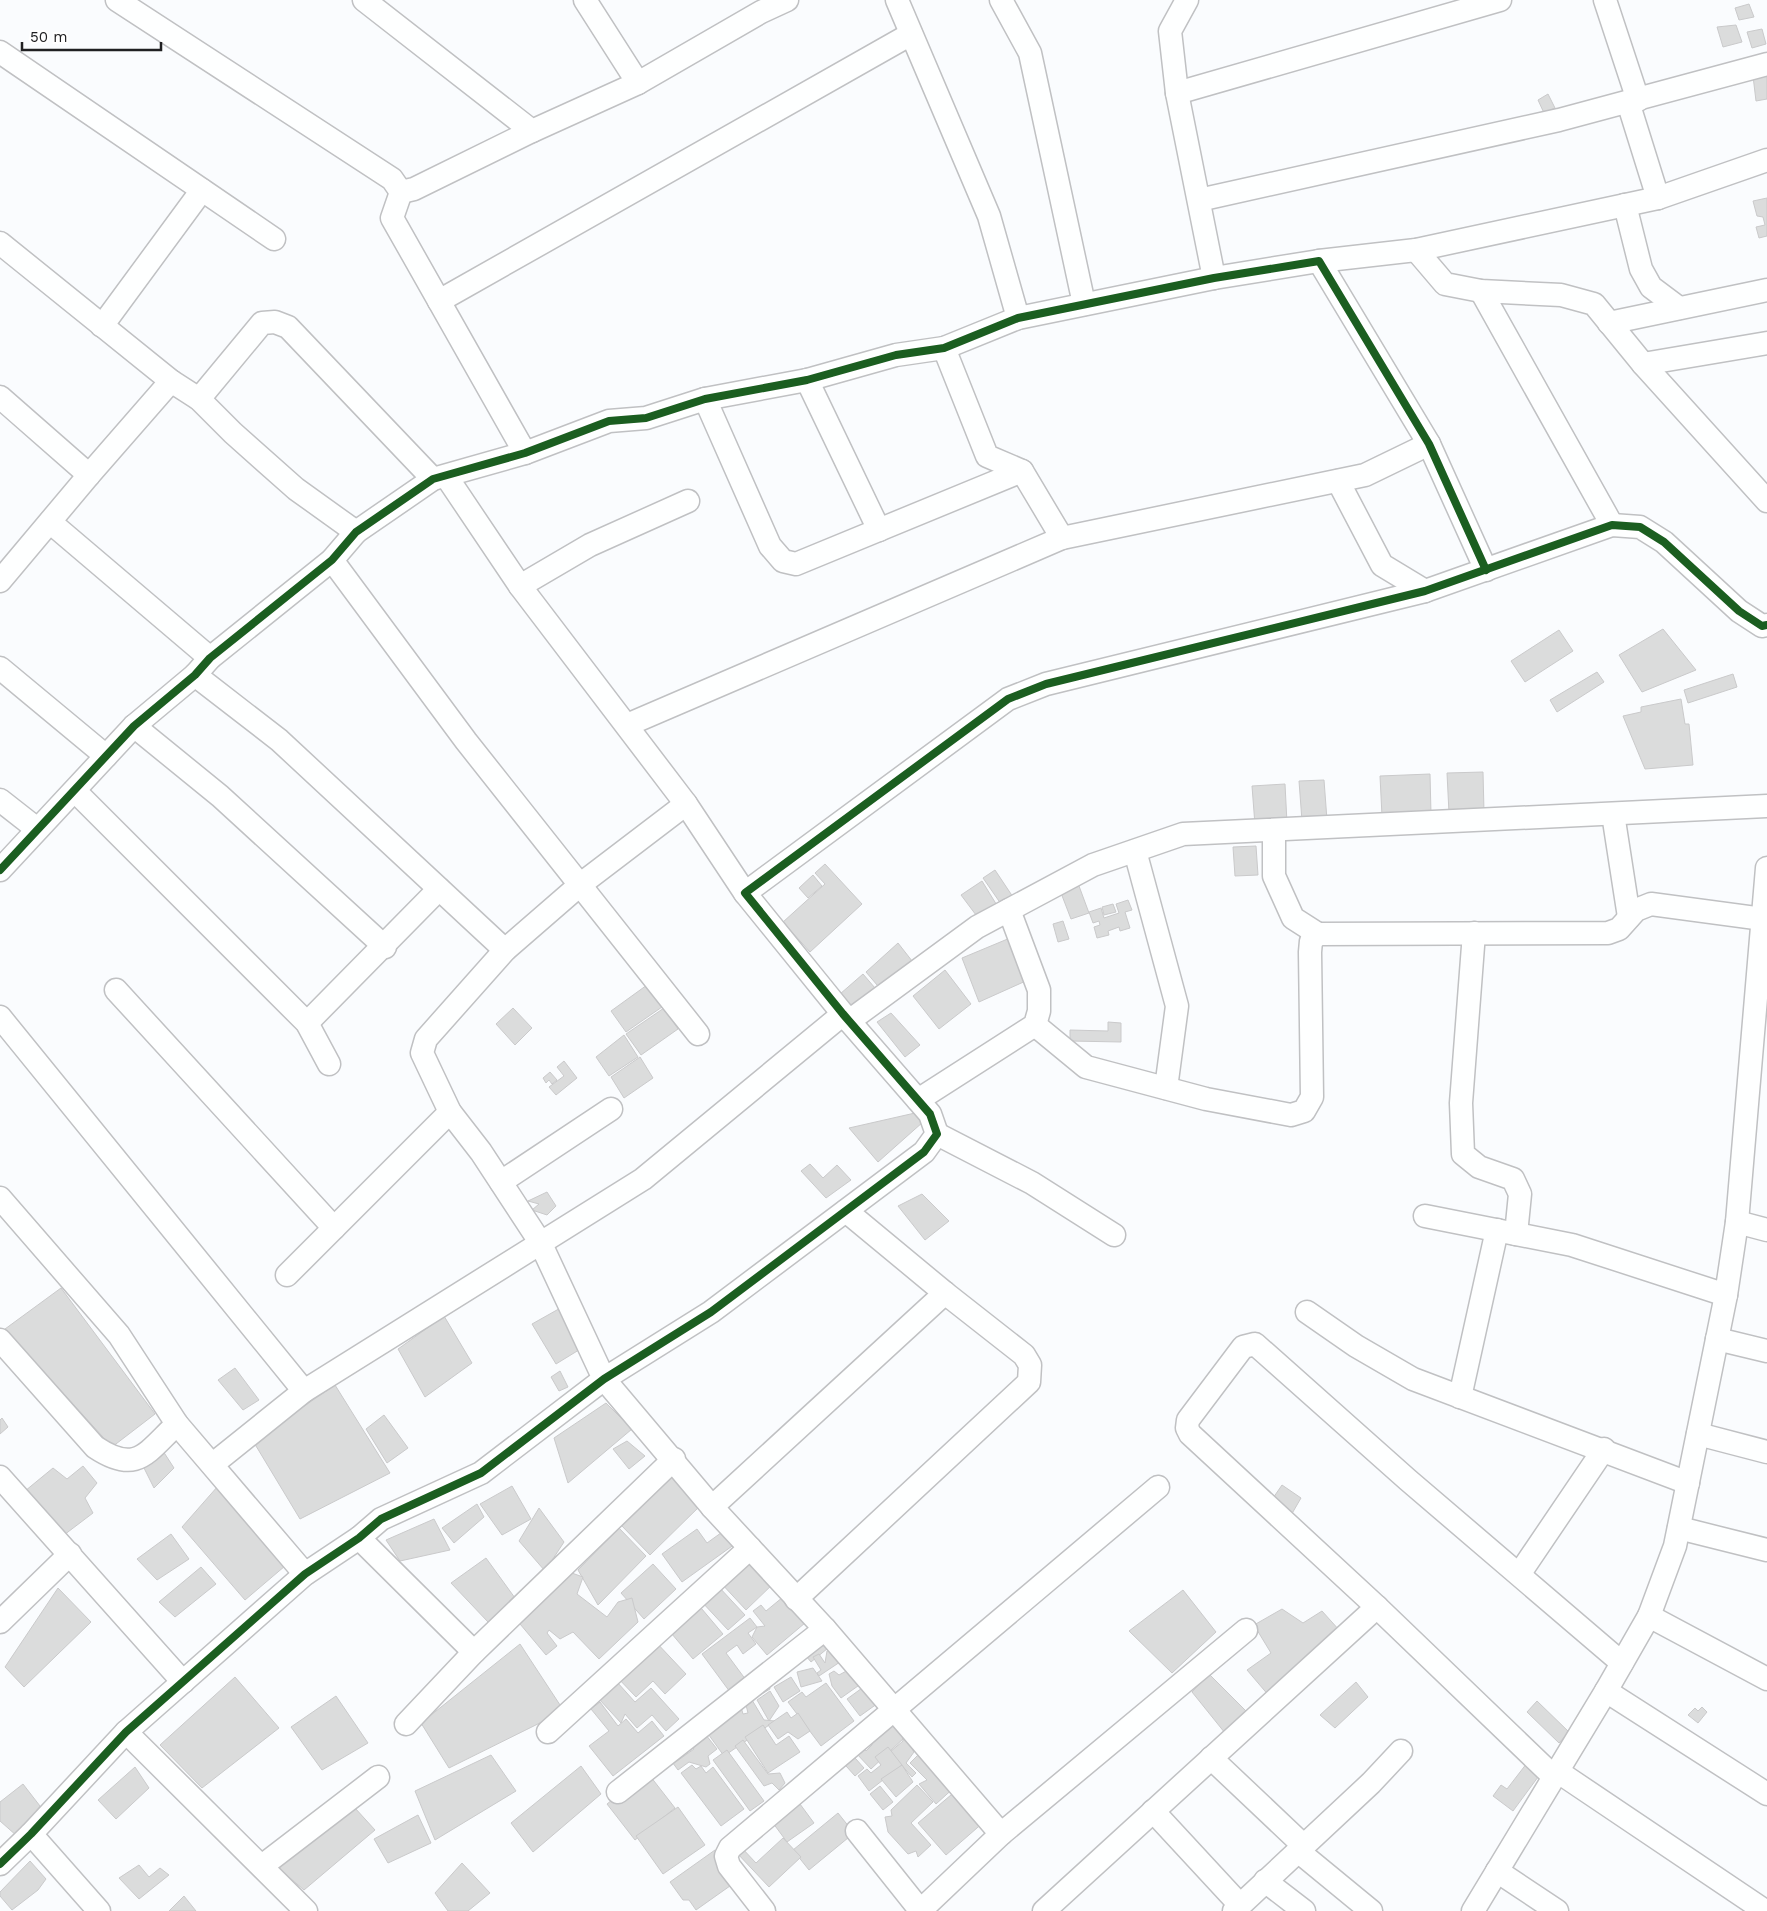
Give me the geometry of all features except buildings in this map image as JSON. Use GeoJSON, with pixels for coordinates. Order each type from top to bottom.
{"type":"FeatureCollection","features":[{"type":"Feature","properties":{"kind":"street"},"geometry":{"type":"LineString","coordinates":[[117,0],[392,179],[402,192]]}},
{"type":"Feature","properties":{"kind":"street"},"geometry":{"type":"LineString","coordinates":[[364,0],[532,132]]}},
{"type":"Feature","properties":{"kind":"street"},"geometry":{"type":"LineString","coordinates":[[585,0],[638,83]]}},
{"type":"Feature","properties":{"kind":"street"},"geometry":{"type":"LineString","coordinates":[[402,192],[414,189],[638,83],[757,6],[786,0]]}},
{"type":"Feature","properties":{"kind":"street"},"geometry":{"type":"LineString","coordinates":[[897,0],[989,216],[1018,318]]}},
{"type":"Feature","properties":{"kind":"street"},"geometry":{"type":"LineString","coordinates":[[1001,0],[1030,53]]}},
{"type":"Feature","properties":{"kind":"street"},"geometry":{"type":"LineString","coordinates":[[1020,0],[1084,304]]}},
{"type":"Feature","properties":{"kind":"street"},"geometry":{"type":"LineString","coordinates":[[1187,0],[1170,31],[1177,93],[1214,278]]}},
{"type":"Feature","properties":{"kind":"street"},"geometry":{"type":"LineString","coordinates":[[1177,93],[1500,0]]}},
{"type":"Feature","properties":{"kind":"street"},"geometry":{"type":"LineString","coordinates":[[1605,0],[1658,198]]}},
{"type":"Feature","properties":{"kind":"street"},"geometry":{"type":"LineString","coordinates":[[439,301],[911,34]]}},
{"type":"Feature","properties":{"kind":"street"},"geometry":{"type":"LineString","coordinates":[[0,52],[274,239]]}},
{"type":"Feature","properties":{"kind":"street"},"geometry":{"type":"LineString","coordinates":[[1198,200],[1560,120],[1767,64]]}},
{"type":"Feature","properties":{"kind":"street"},"geometry":{"type":"LineString","coordinates":[[0,870],[134,726],[195,675],[210,658],[332,560],[356,532],[440,477],[525,453],[609,421],[646,418],[705,399],[807,380],[896,355],[944,348],[1018,318],[1214,278],[1320,261],[1416,250],[1658,198],[1767,160]]}},
{"type":"Feature","properties":{"kind":"street"},"geometry":{"type":"LineString","coordinates":[[102,326],[202,190]]}},
{"type":"Feature","properties":{"kind":"street"},"geometry":{"type":"LineString","coordinates":[[402,192],[392,218],[525,453]]}},
{"type":"Feature","properties":{"kind":"street"},"geometry":{"type":"LineString","coordinates":[[1625,205],[1642,270],[1651,287],[1679,308]]}},
{"type":"Feature","properties":{"kind":"street"},"geometry":{"type":"LineString","coordinates":[[0,243],[171,381],[199,399],[233,433],[296,489],[356,532]]}},
{"type":"Feature","properties":{"kind":"street"},"geometry":{"type":"LineString","coordinates":[[1416,250],[1445,284],[1481,291],[1561,294],[1594,304],[1642,364],[1767,501]]}},
{"type":"Feature","properties":{"kind":"street"},"geometry":{"type":"LineString","coordinates":[[1320,261],[1429,444],[1486,570]]}},
{"type":"Feature","properties":{"kind":"street"},"geometry":{"type":"LineString","coordinates":[[1609,323],[1767,290]]}},
{"type":"Feature","properties":{"kind":"street"},"geometry":{"type":"LineString","coordinates":[[1481,291],[1612,525]]}},
{"type":"Feature","properties":{"kind":"street"},"geometry":{"type":"LineString","coordinates":[[199,399],[262,323],[275,322],[288,327],[440,477],[520,586],[686,804],[745,893],[846,1018],[930,1114],[937,1134],[1032,1182],[1114,1235]]}},
{"type":"Feature","properties":{"kind":"street"},"geometry":{"type":"LineString","coordinates":[[1642,364],[1767,343]]}},
{"type":"Feature","properties":{"kind":"street"},"geometry":{"type":"LineString","coordinates":[[944,348],[987,456],[1022,471],[1062,538]]}},
{"type":"Feature","properties":{"kind":"street"},"geometry":{"type":"LineString","coordinates":[[807,380],[879,530]]}},
{"type":"Feature","properties":{"kind":"street"},"geometry":{"type":"LineString","coordinates":[[0,582],[88,475],[171,381]]}},
{"type":"Feature","properties":{"kind":"street"},"geometry":{"type":"LineString","coordinates":[[0,398],[88,475]]}},
{"type":"Feature","properties":{"kind":"street"},"geometry":{"type":"LineString","coordinates":[[705,399],[770,546],[783,561],[796,564],[1022,471]]}},
{"type":"Feature","properties":{"kind":"street"},"geometry":{"type":"LineString","coordinates":[[627,725],[1062,538],[1365,475],[1429,444]]}},
{"type":"Feature","properties":{"kind":"street"},"geometry":{"type":"LineString","coordinates":[[1338,481],[1382,565],[1425,591]]}},
{"type":"Feature","properties":{"kind":"street"},"geometry":{"type":"LineString","coordinates":[[520,586],[590,544],[688,501]]}},
{"type":"Feature","properties":{"kind":"street"},"geometry":{"type":"LineString","coordinates":[[50,522],[210,658]]}},
{"type":"Feature","properties":{"kind":"street"},"geometry":{"type":"LineString","coordinates":[[745,893],[1008,699],[1046,684],[1425,591],[1612,525],[1640,527],[1664,542],[1739,611],[1762,626],[1767,625]]}},
{"type":"Feature","properties":{"kind":"street"},"geometry":{"type":"LineString","coordinates":[[332,560],[466,741],[698,1034]]}},
{"type":"Feature","properties":{"kind":"street"},"geometry":{"type":"LineString","coordinates":[[0,668],[106,756]]}},
{"type":"Feature","properties":{"kind":"street"},"geometry":{"type":"LineString","coordinates":[[195,675],[280,740],[505,950]]}},
{"type":"Feature","properties":{"kind":"street"},"geometry":{"type":"LineString","coordinates":[[134,726],[220,796],[385,947]]}},
{"type":"Feature","properties":{"kind":"street"},"geometry":{"type":"LineString","coordinates":[[75,791],[308,1023],[329,1064]]}},
{"type":"Feature","properties":{"kind":"street"},"geometry":{"type":"LineString","coordinates":[[0,800],[37,829]]}},
{"type":"Feature","properties":{"kind":"street"},"geometry":{"type":"LineString","coordinates":[[686,804],[581,884],[505,950],[426,1039],[422,1053],[450,1112],[501,1182],[540,1242],[604,1379],[712,1506],[825,1629],[1001,1834]]}},
{"type":"Feature","properties":{"kind":"street"},"geometry":{"type":"LineString","coordinates":[[213,1464],[304,1391],[643,1179],[846,1018],[977,927],[1093,865],[1183,834],[1767,806]]}},
{"type":"Feature","properties":{"kind":"street"},"geometry":{"type":"LineString","coordinates":[[1612,814],[1629,918]]}},
{"type":"Feature","properties":{"kind":"street"},"geometry":{"type":"LineString","coordinates":[[1274,830],[1274,876],[1293,918],[1318,934],[1608,933],[1619,928],[1636,910],[1651,904],[1763,919]]}},
{"type":"Feature","properties":{"kind":"street"},"geometry":{"type":"LineString","coordinates":[[1135,851],[1177,1006],[1166,1088]]}},
{"type":"Feature","properties":{"kind":"street"},"geometry":{"type":"LineString","coordinates":[[1473,1911],[1649,1616],[1675,1546],[1726,1295],[1758,1102],[1763,919],[1767,868]]}},
{"type":"Feature","properties":{"kind":"street"},"geometry":{"type":"LineString","coordinates":[[308,1023],[385,947],[439,889]]}},
{"type":"Feature","properties":{"kind":"street"},"geometry":{"type":"LineString","coordinates":[[918,1100],[1035,1024],[1039,1011],[1039,990],[1009,910]]}},
{"type":"Feature","properties":{"kind":"street"},"geometry":{"type":"LineString","coordinates":[[1460,1397],[1507,1232],[1520,1194],[1513,1179],[1479,1167],[1463,1154],[1461,1103],[1474,933]]}},
{"type":"Feature","properties":{"kind":"street"},"geometry":{"type":"LineString","coordinates":[[1035,1024],[1086,1067],[1206,1099],[1291,1115],[1304,1111],[1312,1097],[1310,952],[1311,941],[1318,934]]}},
{"type":"Feature","properties":{"kind":"street"},"geometry":{"type":"LineString","coordinates":[[116,990],[334,1228]]}},
{"type":"Feature","properties":{"kind":"street"},"geometry":{"type":"LineString","coordinates":[[0,1017],[304,1391]]}},
{"type":"Feature","properties":{"kind":"street"},"geometry":{"type":"LineString","coordinates":[[501,1182],[611,1109]]}},
{"type":"Feature","properties":{"kind":"street"},"geometry":{"type":"LineString","coordinates":[[287,1275],[450,1112]]}},
{"type":"Feature","properties":{"kind":"street"},"geometry":{"type":"LineString","coordinates":[[0,1864],[31,1834],[126,1732],[305,1574],[359,1538],[381,1519],[481,1473],[604,1379],[711,1312],[924,1152],[937,1134]]}},
{"type":"Feature","properties":{"kind":"street"},"geometry":{"type":"LineString","coordinates":[[0,1198],[120,1335],[177,1424],[305,1574]]}},
{"type":"Feature","properties":{"kind":"street"},"geometry":{"type":"LineString","coordinates":[[796,1599],[1029,1382],[1030,1365],[1024,1355],[846,1211]]}},
{"type":"Feature","properties":{"kind":"street"},"geometry":{"type":"LineString","coordinates":[[1425,1216],[1572,1245],[1726,1295]]}},
{"type":"Feature","properties":{"kind":"street"},"geometry":{"type":"LineString","coordinates":[[1737,1222],[1767,1230]]}},
{"type":"Feature","properties":{"kind":"street"},"geometry":{"type":"LineString","coordinates":[[712,1506],[945,1293]]}},
{"type":"Feature","properties":{"kind":"street"},"geometry":{"type":"LineString","coordinates":[[1308,1312],[1356,1346],[1405,1374],[1460,1397],[1604,1449],[1688,1482]]}},
{"type":"Feature","properties":{"kind":"street"},"geometry":{"type":"LineString","coordinates":[[1717,1339],[1767,1351]]}},
{"type":"Feature","properties":{"kind":"street"},"geometry":{"type":"LineString","coordinates":[[0,1340],[95,1447],[112,1458],[128,1461],[145,1454],[177,1424]]}},
{"type":"Feature","properties":{"kind":"street"},"geometry":{"type":"LineString","coordinates":[[1622,1662],[1520,1573],[1408,1480],[1255,1344],[1243,1346],[1188,1420],[1190,1434],[1556,1774],[1765,1911]]}},
{"type":"Feature","properties":{"kind":"street"},"geometry":{"type":"LineString","coordinates":[[1698,1434],[1767,1452]]}},
{"type":"Feature","properties":{"kind":"street"},"geometry":{"type":"LineString","coordinates":[[1520,1573],[1604,1449]]}},
{"type":"Feature","properties":{"kind":"street"},"geometry":{"type":"LineString","coordinates":[[406,1724],[474,1652],[674,1459]]}},
{"type":"Feature","properties":{"kind":"street"},"geometry":{"type":"LineString","coordinates":[[0,1477],[183,1682]]}},
{"type":"Feature","properties":{"kind":"street"},"geometry":{"type":"LineString","coordinates":[[764,1911],[729,1866],[726,1856],[730,1848],[1158,1487]]}},
{"type":"Feature","properties":{"kind":"street"},"geometry":{"type":"LineString","coordinates":[[1679,1528],[1767,1550]]}},
{"type":"Feature","properties":{"kind":"street"},"geometry":{"type":"LineString","coordinates":[[359,1538],[474,1652]]}},
{"type":"Feature","properties":{"kind":"street"},"geometry":{"type":"LineString","coordinates":[[548,1732],[750,1548]]}},
{"type":"Feature","properties":{"kind":"street"},"geometry":{"type":"LineString","coordinates":[[0,1622],[70,1554]]}},
{"type":"Feature","properties":{"kind":"street"},"geometry":{"type":"LineString","coordinates":[[1044,1911],[1377,1607]]}},
{"type":"Feature","properties":{"kind":"street"},"geometry":{"type":"LineString","coordinates":[[1649,1616],[1767,1679]]}},
{"type":"Feature","properties":{"kind":"street"},"geometry":{"type":"LineString","coordinates":[[618,1792],[825,1629]]}},
{"type":"Feature","properties":{"kind":"street"},"geometry":{"type":"LineString","coordinates":[[857,1831],[920,1911],[1001,1834],[1246,1630]]}},
{"type":"Feature","properties":{"kind":"street"},"geometry":{"type":"LineString","coordinates":[[1606,1691],[1767,1794]]}},
{"type":"Feature","properties":{"kind":"street"},"geometry":{"type":"LineString","coordinates":[[126,1732],[306,1911]]}},
{"type":"Feature","properties":{"kind":"street"},"geometry":{"type":"LineString","coordinates":[[1153,1811],[1237,1908],[1371,1783],[1401,1751]]}},
{"type":"Feature","properties":{"kind":"street"},"geometry":{"type":"LineString","coordinates":[[1211,1758],[1301,1848],[1371,1911]]}},
{"type":"Feature","properties":{"kind":"street"},"geometry":{"type":"LineString","coordinates":[[262,1866],[378,1777]]}},
{"type":"Feature","properties":{"kind":"street"},"geometry":{"type":"LineString","coordinates":[[31,1834],[99,1911]]}},
{"type":"Feature","properties":{"kind":"street"},"geometry":{"type":"LineString","coordinates":[[1497,1871],[1557,1911]]}},
{"type":"Feature","properties":{"kind":"street"},"geometry":{"type":"LineString","coordinates":[[1265,1881],[1304,1911]]}},
{"type":"Feature","properties":{"kind":"cycle path"},"geometry":{"type":"LineString","coordinates":[[0,870],[134,726],[195,675],[210,658],[332,560],[356,532],[433,479],[525,453],[609,421],[646,418],[705,399],[807,380],[896,355],[944,348],[1018,318],[1214,278],[1319,261],[1429,444],[1486,570]]}},
{"type":"Feature","properties":{"kind":"cycle path"},"geometry":{"type":"LineString","coordinates":[[0,1864],[31,1834],[126,1732],[305,1574],[359,1538],[381,1519],[481,1473],[604,1379],[711,1312],[924,1152],[937,1134],[930,1114],[843,1014],[745,893],[1008,699],[1046,684],[1425,591],[1612,525],[1640,527],[1664,542],[1739,611],[1762,626],[1767,625]]}}]}
